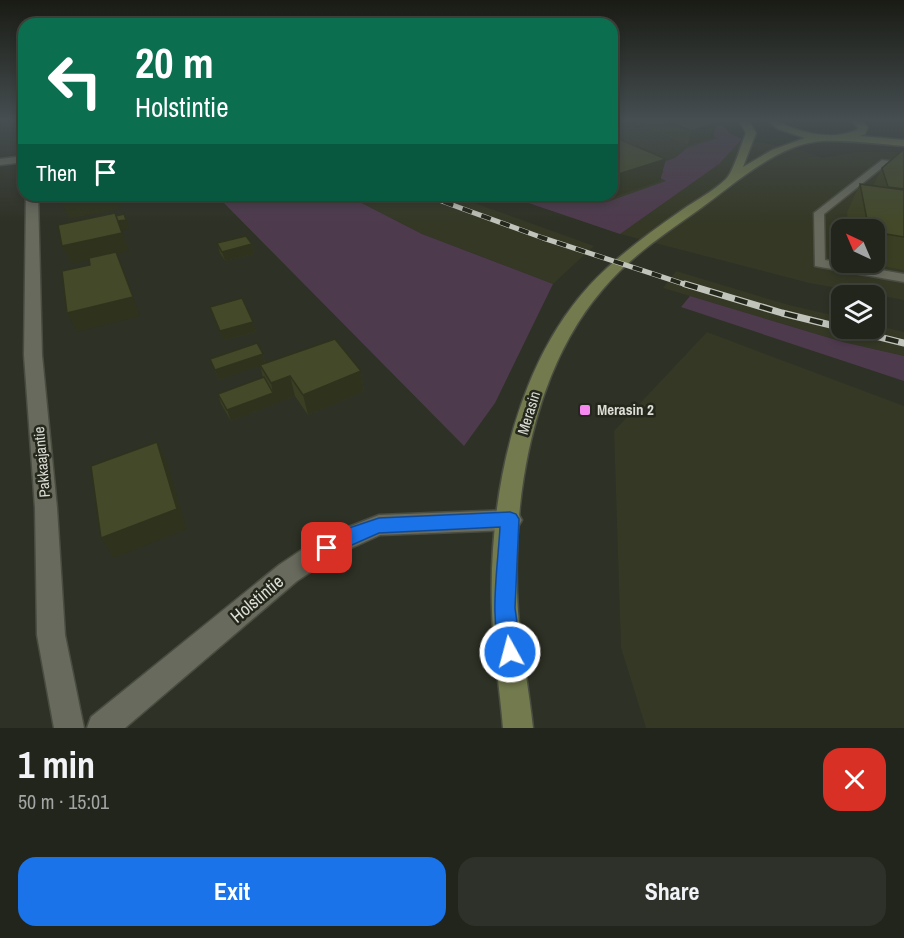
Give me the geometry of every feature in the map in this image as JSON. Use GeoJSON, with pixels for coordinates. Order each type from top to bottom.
{"type":"FeatureCollection","features":[{"type":"Feature","properties":{"kind":"street"},"geometry":{"type":"LineString","coordinates":[[733,180],[743,155]]}},
{"type":"Feature","properties":{"kind":"street"},"geometry":{"type":"LineString","coordinates":[[764,159],[766,155]]}},
{"type":"Feature","properties":{"kind":"street","name":"Merasin"},"geometry":{"type":"LineString","coordinates":[[518,728],[505,608],[510,519],[515,465],[525,423],[542,375],[560,338],[598,286],[677,219],[773,155]]}},
{"type":"Feature","properties":{"kind":"street"},"geometry":{"type":"LineString","coordinates":[[0,162],[18,160]]}},
{"type":"Feature","properties":{"kind":"street","name":"Pakkaajantie"},"geometry":{"type":"LineString","coordinates":[[32,201],[33,362],[46,508],[51,635],[69,728]]}},
{"type":"Feature","properties":{"kind":"street","name":"Holstintie"},"geometry":{"type":"LineString","coordinates":[[102,728],[288,573],[344,539],[379,525],[510,519]]}},
{"type":"Feature","properties":{"kind":"lane"},"geometry":{"type":"LineString","coordinates":[[904,166],[882,163],[819,213],[819,262],[904,278]]}},
{"type":"Feature","properties":{"kind":"shaded area"},"geometry":{"type":"Polygon","coordinates":[[[618,155],[814,155],[822,158],[840,155],[904,155],[904,300],[885,297],[885,285],[831,285],[831,287],[620,234],[523,201],[618,201],[618,155]]]}},
{"type":"Feature","properties":{"kind":"shaded area"},"geometry":{"type":"Polygon","coordinates":[[[679,155],[727,155],[719,164],[620,234],[523,201],[618,201],[618,198],[666,181],[657,176],[664,172],[652,166],[679,155]]]}},
{"type":"Feature","properties":{"kind":"shaded area"},"geometry":{"type":"Polygon","coordinates":[[[222,201],[358,201],[422,234],[553,284],[495,403],[464,446],[222,201]]]}},
{"type":"Feature","properties":{"kind":"shaded area"},"geometry":{"type":"Polygon","coordinates":[[[358,201],[469,201],[594,246],[553,284],[422,234],[358,201]]]}},
{"type":"Feature","properties":{"kind":"shaded area"},"geometry":{"type":"Polygon","coordinates":[[[676,271],[789,305],[831,315],[831,338],[663,288],[676,271]]]}},
{"type":"Feature","properties":{"kind":"shaded area"},"geometry":{"type":"Polygon","coordinates":[[[690,296],[831,339],[904,356],[904,381],[681,307],[690,296]]]}},
{"type":"Feature","properties":{"kind":"shaded area"},"geometry":{"type":"Polygon","coordinates":[[[885,327],[904,332],[904,356],[833,339],[885,339],[885,327]]]}},
{"type":"Feature","properties":{"kind":"shaded area"},"geometry":{"type":"Polygon","coordinates":[[[707,332],[904,406],[904,728],[646,728],[621,648],[614,431],[707,332]]]}},
{"type":"Feature","properties":{"kind":"building"},"geometry":{"type":"Polygon","coordinates":[[[618,155],[657,155],[666,159],[618,174],[618,155]]]}},
{"type":"Feature","properties":{"kind":"building"},"geometry":{"type":"Polygon","coordinates":[[[897,155],[904,155],[904,189],[888,187],[882,168],[897,155]]]}},
{"type":"Feature","properties":{"kind":"building"},"geometry":{"type":"Polygon","coordinates":[[[860,184],[904,190],[904,237],[885,234],[885,219],[867,219],[860,184]]]}},
{"type":"Feature","properties":{"kind":"building"},"geometry":{"type":"Polygon","coordinates":[[[115,213],[122,233],[62,246],[58,225],[115,213]]]}},
{"type":"Feature","properties":{"kind":"building"},"geometry":{"type":"Polygon","coordinates":[[[124,214],[126,220],[118,221],[116,216],[124,214]]]}},
{"type":"Feature","properties":{"kind":"building"},"geometry":{"type":"Polygon","coordinates":[[[246,236],[252,244],[222,252],[217,243],[246,236]]]}},
{"type":"Feature","properties":{"kind":"building"},"geometry":{"type":"Polygon","coordinates":[[[116,252],[133,297],[67,313],[62,271],[90,265],[89,258],[116,252]]]}},
{"type":"Feature","properties":{"kind":"building"},"geometry":{"type":"Polygon","coordinates":[[[242,298],[253,322],[220,331],[210,307],[242,298]]]}},
{"type":"Feature","properties":{"kind":"building"},"geometry":{"type":"Polygon","coordinates":[[[335,339],[361,371],[303,395],[290,376],[271,383],[260,365],[335,339]]]}},
{"type":"Feature","properties":{"kind":"building"},"geometry":{"type":"Polygon","coordinates":[[[257,343],[263,354],[215,370],[210,359],[257,343]]]}},
{"type":"Feature","properties":{"kind":"building"},"geometry":{"type":"Polygon","coordinates":[[[264,377],[273,393],[227,410],[218,394],[264,377]]]}},
{"type":"Feature","properties":{"kind":"building"},"geometry":{"type":"Polygon","coordinates":[[[157,442],[177,509],[101,538],[91,466],[157,442]]]}},
{"type":"Feature","properties":{"kind":"railway"},"geometry":{"type":"LineString","coordinates":[[441,201],[543,238],[690,286]]}},
{"type":"Feature","properties":{"kind":"railway"},"geometry":{"type":"LineString","coordinates":[[685,284],[782,313],[904,343]]}},
{"type":"Feature","properties":{"kind":"place","name":"Merasin 2"},"geometry":{"type":"Point","coordinates":[585,410]}},
{"type":"Feature","properties":{"kind":"route"},"geometry":{"type":"LineString","coordinates":[[327,548],[379,525],[510,519],[505,608],[510,652]]}}]}
